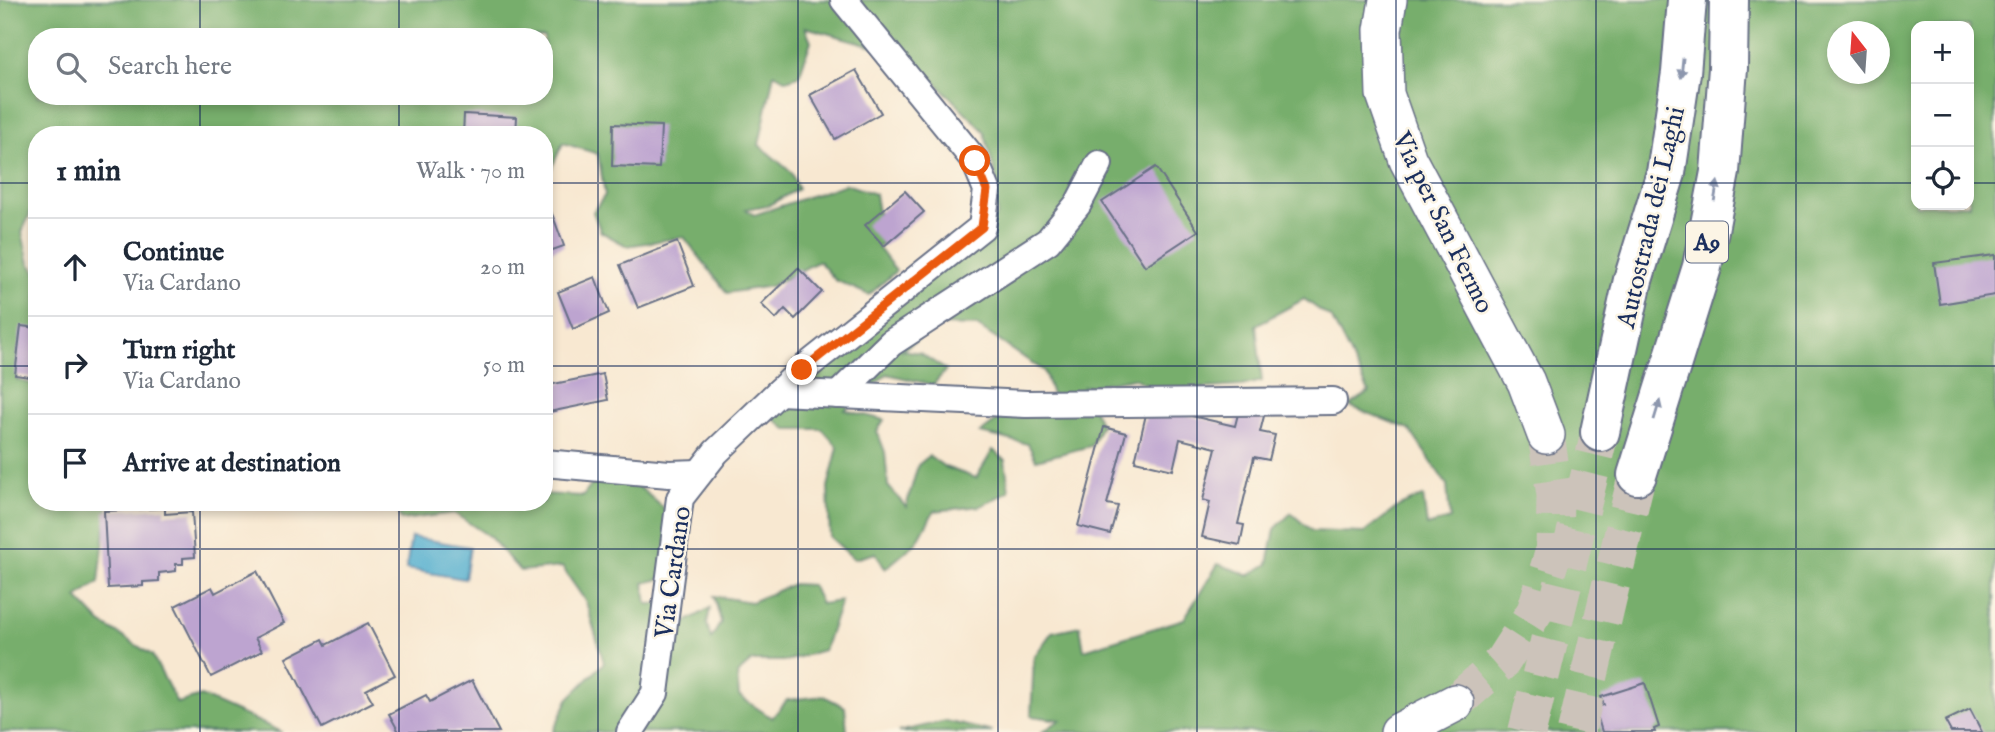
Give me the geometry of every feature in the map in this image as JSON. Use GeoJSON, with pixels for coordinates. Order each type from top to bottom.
{"type":"FeatureCollection","features":[{"type":"Feature","properties":{"kind":"highway","name":"Autostrada dei Laghi"},"geometry":{"type":"LineString","coordinates":[[1600,432],[1633,280],[1666,173],[1681,73],[1688,0]]}},
{"type":"Feature","properties":{"kind":"highway","name":"Autostrada dei Laghi"},"geometry":{"type":"LineString","coordinates":[[1637,475],[1702,267],[1720,172],[1728,68],[1729,0]]}},
{"type":"Feature","properties":{"kind":"main road","name":"Via per San Fermo"},"geometry":{"type":"LineString","coordinates":[[1388,0],[1383,30],[1385,94],[1408,160],[1526,382],[1546,435]]}},
{"type":"Feature","properties":{"kind":"main road"},"geometry":{"type":"LineString","coordinates":[[1399,732],[1455,703]]}},
{"type":"Feature","properties":{"kind":"street","name":"Via Cardano"},"geometry":{"type":"LineString","coordinates":[[630,732],[655,693],[680,498],[716,452],[802,370],[982,227],[987,190],[975,161],[844,0]]}},
{"type":"Feature","properties":{"kind":"street"},"geometry":{"type":"LineString","coordinates":[[838,395],[891,343],[1048,241],[1078,204],[1099,163]]}},
{"type":"Feature","properties":{"kind":"street"},"geometry":{"type":"LineString","coordinates":[[779,392],[1026,404],[1334,401]]}},
{"type":"Feature","properties":{"kind":"street"},"geometry":{"type":"LineString","coordinates":[[553,464],[669,474],[699,473]]}},
{"type":"Feature","properties":{"kind":"green space"},"geometry":{"type":"Polygon","coordinates":[[[0,0],[1995,0],[1995,732],[1042,732],[1060,720],[1031,716],[1034,657],[1052,632],[1080,626],[1084,650],[1184,619],[1218,564],[1249,575],[1268,564],[1275,529],[1291,513],[1312,531],[1364,533],[1399,506],[1423,496],[1427,526],[1450,519],[1447,485],[1409,429],[1349,406],[1369,392],[1332,319],[1304,299],[1256,325],[1262,381],[1242,386],[1156,391],[1134,378],[1083,387],[1101,425],[1091,446],[1036,460],[1028,444],[980,433],[999,419],[1058,413],[1044,371],[977,326],[939,325],[902,350],[920,353],[946,370],[933,385],[887,374],[845,410],[884,420],[877,431],[885,452],[888,486],[906,507],[918,465],[929,456],[945,467],[976,478],[993,450],[1005,460],[1009,491],[981,506],[934,511],[917,542],[885,569],[876,553],[854,559],[830,537],[828,487],[838,447],[822,429],[786,429],[772,417],[997,216],[996,178],[984,131],[909,56],[805,27],[811,41],[799,76],[786,80],[774,73],[759,145],[791,172],[798,189],[769,205],[746,209],[754,215],[846,184],[875,194],[878,213],[898,224],[892,236],[878,247],[896,271],[869,295],[835,280],[819,261],[771,286],[727,293],[684,237],[627,246],[601,232],[593,212],[605,195],[598,154],[563,143],[553,165],[553,126],[28,126],[28,218],[22,232],[28,259],[28,337],[17,351],[17,380],[28,383],[28,511],[107,511],[99,582],[77,598],[101,623],[152,655],[177,703],[201,696],[282,732],[0,732],[0,0]]]}},
{"type":"Feature","properties":{"kind":"green space"},"geometry":{"type":"Polygon","coordinates":[[[596,479],[637,485],[667,511],[681,574],[644,583],[647,604],[677,603],[684,623],[710,608],[707,624],[711,639],[721,622],[714,596],[751,602],[793,584],[812,585],[821,604],[841,601],[824,650],[786,661],[752,661],[737,674],[739,696],[772,718],[787,700],[824,696],[845,707],[847,732],[553,732],[568,699],[604,663],[586,602],[562,567],[520,571],[490,537],[454,513],[401,520],[397,511],[553,511],[553,494],[583,496],[596,479]]]}},
{"type":"Feature","properties":{"kind":"green space"},"geometry":{"type":"Polygon","coordinates":[[[946,721],[993,732],[898,732],[902,731],[946,721]]]}},
{"type":"Feature","properties":{"kind":"water"},"geometry":{"type":"Polygon","coordinates":[[[411,537],[470,547],[465,579],[406,569],[411,537]]]}},
{"type":"Feature","properties":{"kind":"building"},"geometry":{"type":"Polygon","coordinates":[[[856,70],[881,113],[835,139],[810,95],[856,70]]]}},
{"type":"Feature","properties":{"kind":"building"},"geometry":{"type":"Polygon","coordinates":[[[464,114],[517,117],[516,126],[463,126],[464,114]]]}},
{"type":"Feature","properties":{"kind":"building"},"geometry":{"type":"Polygon","coordinates":[[[613,124],[661,126],[659,168],[612,166],[613,124]]]}},
{"type":"Feature","properties":{"kind":"building"},"geometry":{"type":"Polygon","coordinates":[[[1156,167],[1198,231],[1145,266],[1102,202],[1156,167]]]}},
{"type":"Feature","properties":{"kind":"building"},"geometry":{"type":"Polygon","coordinates":[[[905,191],[924,212],[884,246],[865,225],[905,191]]]}},
{"type":"Feature","properties":{"kind":"building"},"geometry":{"type":"Polygon","coordinates":[[[553,216],[564,246],[553,250],[553,216]]]}},
{"type":"Feature","properties":{"kind":"building"},"geometry":{"type":"Polygon","coordinates":[[[677,242],[694,286],[638,308],[620,265],[677,242]]]}},
{"type":"Feature","properties":{"kind":"building"},"geometry":{"type":"Polygon","coordinates":[[[1995,255],[1995,295],[1940,304],[1934,263],[1995,255]]]}},
{"type":"Feature","properties":{"kind":"building"},"geometry":{"type":"Polygon","coordinates":[[[798,268],[822,292],[795,319],[785,309],[776,319],[761,304],[798,268]]]}},
{"type":"Feature","properties":{"kind":"building"},"geometry":{"type":"Polygon","coordinates":[[[595,277],[609,313],[573,329],[558,292],[595,277]]]}},
{"type":"Feature","properties":{"kind":"building"},"geometry":{"type":"Polygon","coordinates":[[[21,326],[28,327],[28,377],[15,375],[21,326]]]}},
{"type":"Feature","properties":{"kind":"building"},"geometry":{"type":"Polygon","coordinates":[[[603,374],[608,400],[553,411],[553,384],[603,374]]]}},
{"type":"Feature","properties":{"kind":"building"},"geometry":{"type":"Polygon","coordinates":[[[1148,406],[1235,426],[1240,406],[1265,412],[1260,432],[1275,435],[1269,460],[1254,457],[1238,524],[1244,525],[1240,545],[1202,537],[1210,502],[1203,500],[1216,448],[1180,439],[1173,470],[1135,461],[1148,406]]]}},
{"type":"Feature","properties":{"kind":"building"},"geometry":{"type":"Polygon","coordinates":[[[1104,427],[1126,433],[1107,504],[1118,506],[1110,534],[1078,526],[1104,427]]]}},
{"type":"Feature","properties":{"kind":"building"},"geometry":{"type":"Polygon","coordinates":[[[104,511],[165,511],[165,514],[192,512],[195,557],[183,558],[183,564],[176,564],[176,571],[159,573],[159,581],[143,582],[143,586],[108,588],[104,511]]]}},
{"type":"Feature","properties":{"kind":"building"},"geometry":{"type":"Polygon","coordinates":[[[257,571],[284,623],[255,638],[262,651],[211,677],[175,606],[212,587],[215,593],[257,571]]]}},
{"type":"Feature","properties":{"kind":"building"},"geometry":{"type":"Polygon","coordinates":[[[368,623],[395,675],[366,690],[373,702],[322,728],[286,658],[323,639],[326,645],[368,623]]]}},
{"type":"Feature","properties":{"kind":"building"},"geometry":{"type":"Polygon","coordinates":[[[472,680],[499,732],[399,732],[389,714],[426,695],[430,702],[472,680]]]}},
{"type":"Feature","properties":{"kind":"building"},"geometry":{"type":"Polygon","coordinates":[[[1645,683],[1659,727],[1654,729],[1655,732],[1602,732],[1595,708],[1604,705],[1601,697],[1645,683]]]}},
{"type":"Feature","properties":{"kind":"building"},"geometry":{"type":"Polygon","coordinates":[[[1970,709],[1982,732],[1951,732],[1945,721],[1970,709]]]}},
{"type":"Feature","properties":{"kind":"tunnel"},"geometry":{"type":"LineString","coordinates":[[1527,732],[1600,432]]}},
{"type":"Feature","properties":{"kind":"tunnel"},"geometry":{"type":"LineString","coordinates":[[1455,703],[1502,662],[1535,611],[1554,550],[1555,495],[1546,435]]}},
{"type":"Feature","properties":{"kind":"tunnel"},"geometry":{"type":"LineString","coordinates":[[1576,732],[1637,475]]}},
{"type":"Feature","properties":{"kind":"route"},"geometry":{"type":"LineString","coordinates":[[802,370],[982,227],[987,190],[975,161]]}}]}
